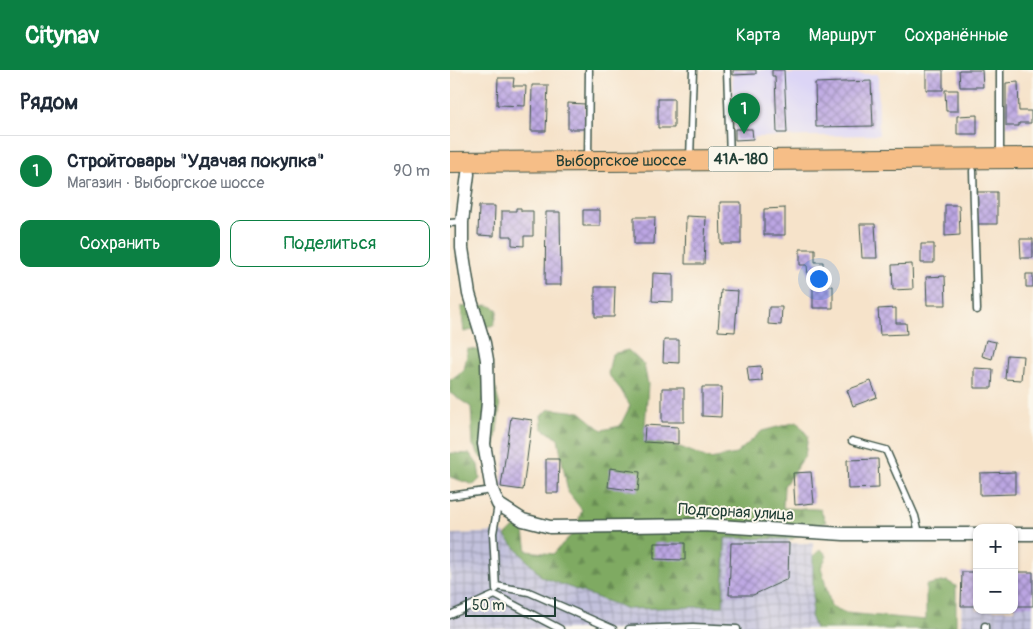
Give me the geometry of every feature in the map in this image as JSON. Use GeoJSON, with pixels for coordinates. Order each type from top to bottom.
{"type":"FeatureCollection","features":[{"type":"Feature","properties":{"kind":"main road","name":"Выборгское шоссе"},"geometry":{"type":"LineString","coordinates":[[450,162],[1033,158]]}},
{"type":"Feature","properties":{"kind":"main road","name":"Выборгское шоссе"},"geometry":{"type":"LineString","coordinates":[[459,175],[1033,171]]}},
{"type":"Feature","properties":{"kind":"street"},"geometry":{"type":"LineString","coordinates":[[459,175],[456,223],[462,248],[464,271],[487,360],[488,402],[484,444],[492,490],[498,504]]}},
{"type":"Feature","properties":{"kind":"street","name":"Подгорная улица"},"geometry":{"type":"LineString","coordinates":[[498,504],[523,520],[550,527],[703,525],[844,534],[973,534]]}},
{"type":"Feature","properties":{"kind":"street"},"geometry":{"type":"LineString","coordinates":[[1018,534],[1033,534]]}},
{"type":"Feature","properties":{"kind":"lane"},"geometry":{"type":"LineString","coordinates":[[588,70],[588,160]]}},
{"type":"Feature","properties":{"kind":"lane"},"geometry":{"type":"LineString","coordinates":[[690,160],[693,70]]}},
{"type":"Feature","properties":{"kind":"lane"},"geometry":{"type":"LineString","coordinates":[[727,70],[730,159]]}},
{"type":"Feature","properties":{"kind":"lane"},"geometry":{"type":"LineString","coordinates":[[1000,70],[1000,158]]}},
{"type":"Feature","properties":{"kind":"lane"},"geometry":{"type":"LineString","coordinates":[[973,171],[978,310]]}},
{"type":"Feature","properties":{"kind":"lane"},"geometry":{"type":"LineString","coordinates":[[852,441],[886,450],[915,516],[919,533]]}},
{"type":"Feature","properties":{"kind":"lane"},"geometry":{"type":"LineString","coordinates":[[450,496],[492,490]]}},
{"type":"Feature","properties":{"kind":"lane"},"geometry":{"type":"LineString","coordinates":[[495,595],[493,533],[498,504]]}},
{"type":"Feature","properties":{"kind":"lane"},"geometry":{"type":"LineString","coordinates":[[496,586],[529,592],[613,629]]}},
{"type":"Feature","properties":{"kind":"lane"},"geometry":{"type":"LineString","coordinates":[[450,616],[495,595]]}},
{"type":"Feature","properties":{"kind":"lane"},"geometry":{"type":"LineString","coordinates":[[495,595],[560,629]]}},
{"type":"Feature","properties":{"kind":"lane"},"geometry":{"type":"LineString","coordinates":[[629,629],[693,627],[737,629]]}},
{"type":"Feature","properties":{"kind":"shaded area"},"geometry":{"type":"Polygon","coordinates":[[[732,70],[787,70],[787,74],[878,74],[879,135],[754,137],[753,141],[734,142],[732,70]]]}},
{"type":"Feature","properties":{"kind":"shaded area"},"geometry":{"type":"Polygon","coordinates":[[[503,532],[542,577],[628,609],[725,538],[789,538],[789,543],[813,543],[811,618],[815,629],[450,629],[450,534],[503,532]]]}},
{"type":"Feature","properties":{"kind":"shaded area"},"geometry":{"type":"Polygon","coordinates":[[[962,572],[973,572],[973,614],[1018,614],[1018,572],[1033,572],[1033,629],[961,629],[962,572]]]}},
{"type":"Feature","properties":{"kind":"green space"},"geometry":{"type":"Polygon","coordinates":[[[489,305],[498,310],[494,325],[464,332],[461,307],[489,305]]]}},
{"type":"Feature","properties":{"kind":"green space"},"geometry":{"type":"Polygon","coordinates":[[[468,349],[486,351],[500,407],[493,461],[481,458],[473,445],[471,407],[450,393],[450,380],[464,370],[468,349]]]}},
{"type":"Feature","properties":{"kind":"green space"},"geometry":{"type":"Polygon","coordinates":[[[628,350],[644,365],[648,384],[644,441],[680,447],[710,459],[736,454],[762,431],[797,422],[808,436],[805,456],[784,486],[783,508],[820,509],[826,522],[792,539],[725,538],[723,606],[628,609],[542,577],[505,536],[515,526],[523,526],[527,551],[553,554],[575,531],[582,510],[568,492],[558,439],[542,428],[541,415],[550,409],[580,412],[602,430],[620,426],[630,406],[621,390],[608,374],[612,354],[628,350]]]}},
{"type":"Feature","properties":{"kind":"green space"},"geometry":{"type":"Polygon","coordinates":[[[450,453],[470,454],[478,465],[480,479],[474,485],[450,477],[450,453]]]}},
{"type":"Feature","properties":{"kind":"green space"},"geometry":{"type":"Polygon","coordinates":[[[821,549],[827,556],[821,567],[831,606],[846,613],[926,620],[926,585],[947,581],[956,586],[956,629],[815,629],[811,618],[813,556],[821,549]]]}},
{"type":"Feature","properties":{"kind":"building"},"geometry":{"type":"Polygon","coordinates":[[[733,70],[756,70],[756,74],[733,75],[733,70]]]}},
{"type":"Feature","properties":{"kind":"building"},"geometry":{"type":"Polygon","coordinates":[[[772,70],[784,70],[787,133],[777,133],[775,76],[772,76],[772,70]]]}},
{"type":"Feature","properties":{"kind":"building"},"geometry":{"type":"Polygon","coordinates":[[[926,70],[943,70],[943,90],[926,90],[926,70]]]}},
{"type":"Feature","properties":{"kind":"building"},"geometry":{"type":"Polygon","coordinates":[[[959,70],[982,70],[983,87],[960,87],[959,70]]]}},
{"type":"Feature","properties":{"kind":"building"},"geometry":{"type":"Polygon","coordinates":[[[498,78],[514,78],[513,86],[526,86],[525,106],[497,105],[498,78]]]}},
{"type":"Feature","properties":{"kind":"building"},"geometry":{"type":"Polygon","coordinates":[[[871,81],[873,126],[816,127],[815,83],[871,81]]]}},
{"type":"Feature","properties":{"kind":"building"},"geometry":{"type":"Polygon","coordinates":[[[1018,82],[1019,111],[1031,111],[1031,123],[1019,123],[1019,126],[1006,126],[1006,83],[1018,82]]]}},
{"type":"Feature","properties":{"kind":"building"},"geometry":{"type":"Polygon","coordinates":[[[532,85],[548,85],[546,131],[531,131],[532,85]]]}},
{"type":"Feature","properties":{"kind":"building"},"geometry":{"type":"Polygon","coordinates":[[[945,90],[958,90],[958,111],[946,111],[945,90]]]}},
{"type":"Feature","properties":{"kind":"building"},"geometry":{"type":"Polygon","coordinates":[[[658,99],[674,99],[674,128],[658,128],[658,99]]]}},
{"type":"Feature","properties":{"kind":"building"},"geometry":{"type":"Polygon","coordinates":[[[568,103],[585,104],[585,129],[568,129],[568,103]]]}},
{"type":"Feature","properties":{"kind":"building"},"geometry":{"type":"Polygon","coordinates":[[[977,115],[977,134],[957,134],[957,116],[977,115]]]}},
{"type":"Feature","properties":{"kind":"building"},"geometry":{"type":"Polygon","coordinates":[[[735,129],[752,129],[753,139],[735,140],[735,129]]]}},
{"type":"Feature","properties":{"kind":"building"},"geometry":{"type":"Polygon","coordinates":[[[977,192],[997,192],[997,224],[977,224],[977,192]]]}},
{"type":"Feature","properties":{"kind":"building"},"geometry":{"type":"Polygon","coordinates":[[[720,202],[741,202],[741,244],[721,244],[720,202]]]}},
{"type":"Feature","properties":{"kind":"building"},"geometry":{"type":"Polygon","coordinates":[[[945,205],[959,205],[960,235],[945,236],[945,205]]]}},
{"type":"Feature","properties":{"kind":"building"},"geometry":{"type":"Polygon","coordinates":[[[479,206],[495,206],[494,236],[478,235],[479,206]]]}},
{"type":"Feature","properties":{"kind":"building"},"geometry":{"type":"Polygon","coordinates":[[[516,208],[521,208],[521,211],[533,211],[533,236],[524,236],[524,246],[512,245],[512,236],[502,236],[502,211],[516,211],[516,208]]]}},
{"type":"Feature","properties":{"kind":"building"},"geometry":{"type":"Polygon","coordinates":[[[785,208],[785,235],[764,235],[764,209],[785,208]]]}},
{"type":"Feature","properties":{"kind":"building"},"geometry":{"type":"Polygon","coordinates":[[[583,210],[600,210],[600,226],[583,226],[583,210]]]}},
{"type":"Feature","properties":{"kind":"building"},"geometry":{"type":"Polygon","coordinates":[[[546,212],[560,212],[561,285],[545,285],[546,212]]]}},
{"type":"Feature","properties":{"kind":"building"},"geometry":{"type":"Polygon","coordinates":[[[686,216],[706,217],[704,264],[685,264],[686,216]]]}},
{"type":"Feature","properties":{"kind":"building"},"geometry":{"type":"Polygon","coordinates":[[[634,217],[655,217],[654,244],[634,244],[634,217]]]}},
{"type":"Feature","properties":{"kind":"building"},"geometry":{"type":"Polygon","coordinates":[[[860,224],[875,224],[877,258],[862,258],[860,224]]]}},
{"type":"Feature","properties":{"kind":"building"},"geometry":{"type":"Polygon","coordinates":[[[1020,239],[1033,239],[1033,258],[1021,258],[1020,239]]]}},
{"type":"Feature","properties":{"kind":"building"},"geometry":{"type":"Polygon","coordinates":[[[921,244],[934,244],[934,263],[921,263],[921,244]]]}},
{"type":"Feature","properties":{"kind":"building"},"geometry":{"type":"Polygon","coordinates":[[[800,249],[815,249],[815,262],[823,262],[823,276],[808,276],[807,265],[800,265],[800,249]]]}},
{"type":"Feature","properties":{"kind":"building"},"geometry":{"type":"Polygon","coordinates":[[[912,264],[913,289],[893,290],[892,265],[912,264]]]}},
{"type":"Feature","properties":{"kind":"building"},"geometry":{"type":"Polygon","coordinates":[[[653,273],[673,274],[673,302],[652,301],[653,273]]]}},
{"type":"Feature","properties":{"kind":"building"},"geometry":{"type":"Polygon","coordinates":[[[1026,274],[1033,274],[1033,287],[1026,287],[1026,274]]]}},
{"type":"Feature","properties":{"kind":"building"},"geometry":{"type":"Polygon","coordinates":[[[945,276],[946,305],[927,305],[926,277],[945,276]]]}},
{"type":"Feature","properties":{"kind":"building"},"geometry":{"type":"Polygon","coordinates":[[[813,286],[833,286],[833,308],[813,308],[813,286]]]}},
{"type":"Feature","properties":{"kind":"building"},"geometry":{"type":"Polygon","coordinates":[[[595,287],[615,287],[614,317],[595,317],[595,287]]]}},
{"type":"Feature","properties":{"kind":"building"},"geometry":{"type":"Polygon","coordinates":[[[721,290],[738,291],[735,332],[718,331],[721,290]]]}},
{"type":"Feature","properties":{"kind":"building"},"geometry":{"type":"Polygon","coordinates":[[[769,307],[782,307],[781,325],[768,324],[769,307]]]}},
{"type":"Feature","properties":{"kind":"building"},"geometry":{"type":"Polygon","coordinates":[[[896,308],[896,323],[906,323],[907,334],[880,335],[878,309],[896,308]]]}},
{"type":"Feature","properties":{"kind":"building"},"geometry":{"type":"Polygon","coordinates":[[[664,340],[679,340],[679,363],[663,362],[664,340]]]}},
{"type":"Feature","properties":{"kind":"building"},"geometry":{"type":"Polygon","coordinates":[[[986,340],[996,342],[992,359],[982,356],[986,340]]]}},
{"type":"Feature","properties":{"kind":"building"},"geometry":{"type":"Polygon","coordinates":[[[1007,355],[1023,356],[1021,380],[1005,379],[1007,355]]]}},
{"type":"Feature","properties":{"kind":"building"},"geometry":{"type":"Polygon","coordinates":[[[761,366],[762,381],[749,382],[747,367],[761,366]]]}},
{"type":"Feature","properties":{"kind":"building"},"geometry":{"type":"Polygon","coordinates":[[[974,368],[993,369],[992,388],[974,388],[974,368]]]}},
{"type":"Feature","properties":{"kind":"building"},"geometry":{"type":"Polygon","coordinates":[[[871,381],[877,397],[853,406],[847,390],[871,381]]]}},
{"type":"Feature","properties":{"kind":"building"},"geometry":{"type":"Polygon","coordinates":[[[702,387],[722,387],[721,417],[702,416],[702,387]]]}},
{"type":"Feature","properties":{"kind":"building"},"geometry":{"type":"Polygon","coordinates":[[[662,388],[684,388],[684,422],[662,422],[662,388]]]}},
{"type":"Feature","properties":{"kind":"building"},"geometry":{"type":"Polygon","coordinates":[[[511,417],[532,420],[523,490],[501,487],[511,417]]]}},
{"type":"Feature","properties":{"kind":"building"},"geometry":{"type":"Polygon","coordinates":[[[645,425],[678,427],[678,444],[644,442],[645,425]]]}},
{"type":"Feature","properties":{"kind":"building"},"geometry":{"type":"Polygon","coordinates":[[[546,459],[559,459],[558,493],[546,493],[546,459]]]}},
{"type":"Feature","properties":{"kind":"building"},"geometry":{"type":"Polygon","coordinates":[[[878,459],[879,488],[848,489],[847,460],[878,459]]]}},
{"type":"Feature","properties":{"kind":"building"},"geometry":{"type":"Polygon","coordinates":[[[610,468],[640,472],[638,491],[608,487],[610,468]]]}},
{"type":"Feature","properties":{"kind":"building"},"geometry":{"type":"Polygon","coordinates":[[[811,472],[814,503],[795,505],[793,473],[811,472]]]}},
{"type":"Feature","properties":{"kind":"building"},"geometry":{"type":"Polygon","coordinates":[[[1015,472],[1015,494],[980,495],[980,473],[1015,472]]]}},
{"type":"Feature","properties":{"kind":"building"},"geometry":{"type":"Polygon","coordinates":[[[654,543],[685,543],[685,560],[654,559],[654,543]]]}},
{"type":"Feature","properties":{"kind":"building"},"geometry":{"type":"Polygon","coordinates":[[[731,543],[789,543],[788,579],[753,595],[729,595],[731,543]]]}},
{"type":"Feature","properties":{"kind":"building"},"geometry":{"type":"Polygon","coordinates":[[[962,572],[973,572],[973,606],[961,606],[962,572]]]}},
{"type":"Feature","properties":{"kind":"building"},"geometry":{"type":"Polygon","coordinates":[[[1018,572],[1033,572],[1033,606],[1018,606],[1018,572]]]}},
{"type":"Feature","properties":{"kind":"place","name":"Cтройтовары \"Удачая покупка\""},"geometry":{"type":"Point","coordinates":[744,134]}}]}
